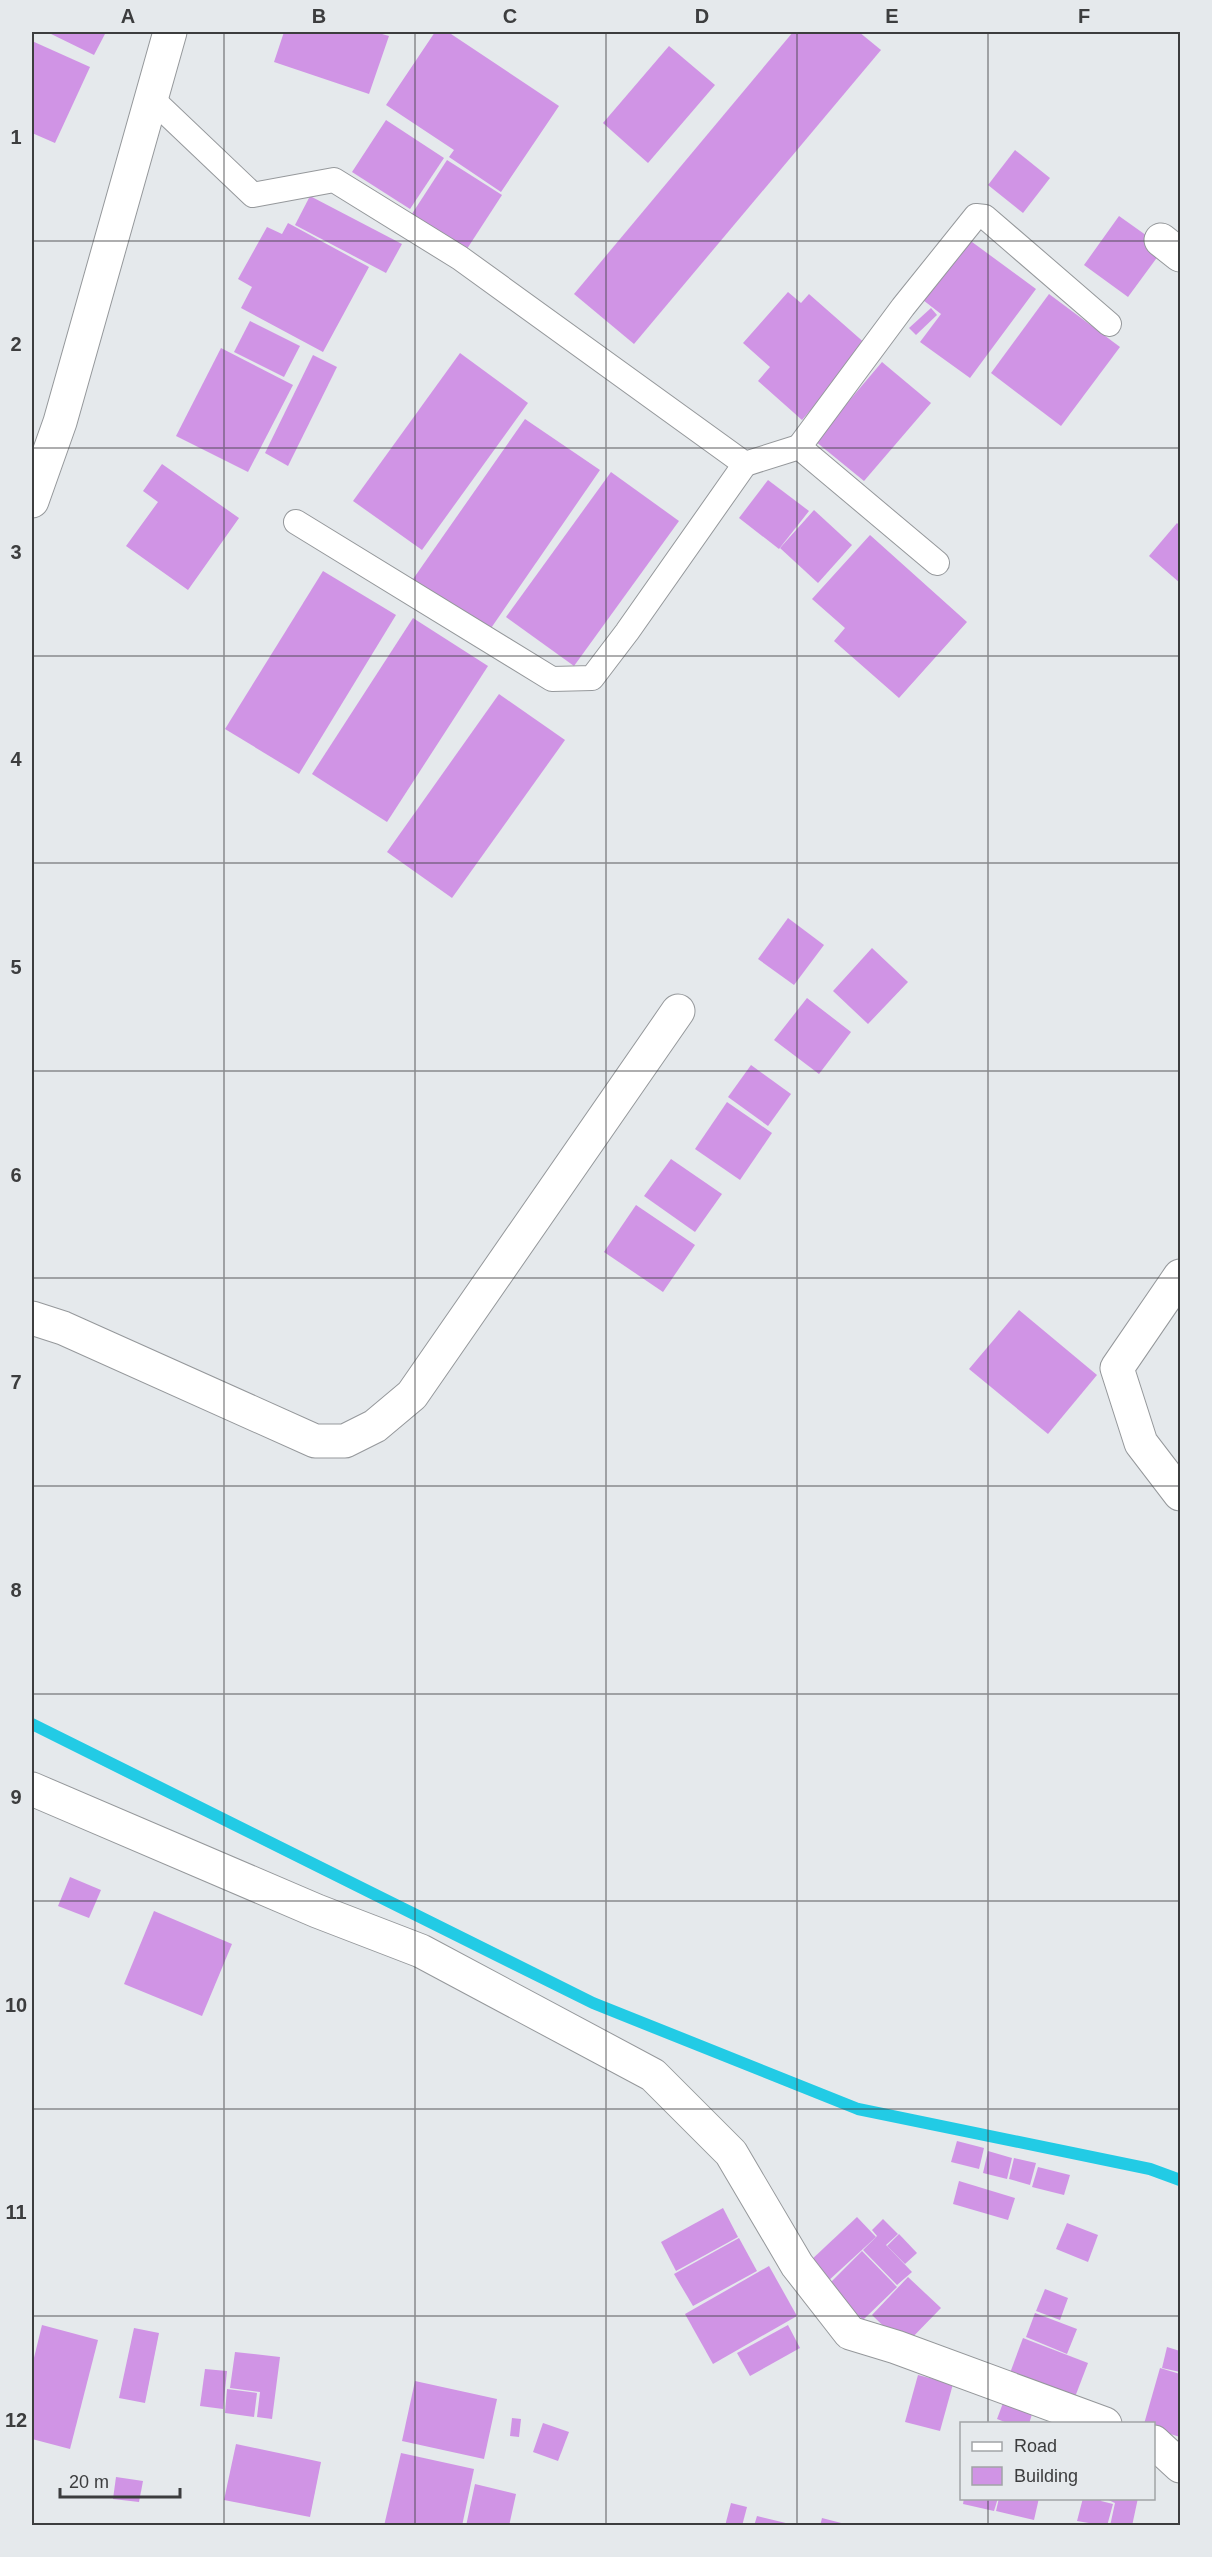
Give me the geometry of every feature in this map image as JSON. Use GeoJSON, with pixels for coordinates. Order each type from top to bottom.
{"type":"FeatureCollection","features":[{"type":"Feature","properties":{"kind":"street"},"geometry":{"type":"LineString","coordinates":[[32,501],[60,422],[170,32]]}},
{"type":"Feature","properties":{"kind":"street"},"geometry":{"type":"LineString","coordinates":[[32,1318],[63,1328],[315,1441],[345,1441],[375,1426],[412,1395],[678,1011]]}},
{"type":"Feature","properties":{"kind":"street"},"geometry":{"type":"LineString","coordinates":[[1180,1276],[1117,1368],[1141,1443],[1180,1494]]}},
{"type":"Feature","properties":{"kind":"street"},"geometry":{"type":"LineString","coordinates":[[32,1789],[317,1911],[421,1951],[653,2075],[731,2153],[797,2265],[850,2333],[896,2347],[1100,2422]]}},
{"type":"Feature","properties":{"kind":"street"},"geometry":{"type":"LineString","coordinates":[[1155,2443],[1180,2466]]}},
{"type":"Feature","properties":{"kind":"lane"},"geometry":{"type":"LineString","coordinates":[[152,99],[253,195],[334,180],[460,258],[745,464]]}},
{"type":"Feature","properties":{"kind":"lane"},"geometry":{"type":"LineString","coordinates":[[296,522],[552,679],[592,678],[745,464],[799,447],[903,307],[976,216],[986,217],[1109,324]]}},
{"type":"Feature","properties":{"kind":"lane"},"geometry":{"type":"LineString","coordinates":[[799,447],[937,563]]}},
{"type":"Feature","properties":{"kind":"building"},"geometry":{"type":"Polygon","coordinates":[[[47,32],[106,32],[94,55],[47,32]]]}},
{"type":"Feature","properties":{"kind":"building"},"geometry":{"type":"Polygon","coordinates":[[[284,32],[375,32],[389,36],[369,94],[274,62],[284,32]]]}},
{"type":"Feature","properties":{"kind":"building"},"geometry":{"type":"Polygon","coordinates":[[[435,32],[448,32],[559,106],[501,192],[449,157],[454,150],[386,105],[435,32]]]}},
{"type":"Feature","properties":{"kind":"building"},"geometry":{"type":"Polygon","coordinates":[[[793,32],[859,32],[881,50],[634,344],[574,294],[793,32]]]}},
{"type":"Feature","properties":{"kind":"building"},"geometry":{"type":"Polygon","coordinates":[[[32,41],[90,67],[55,143],[32,133],[32,41]]]}},
{"type":"Feature","properties":{"kind":"building"},"geometry":{"type":"Polygon","coordinates":[[[669,46],[715,85],[648,163],[603,123],[669,46]]]}},
{"type":"Feature","properties":{"kind":"building"},"geometry":{"type":"Polygon","coordinates":[[[386,120],[444,158],[410,209],[352,172],[386,120]]]}},
{"type":"Feature","properties":{"kind":"building"},"geometry":{"type":"Polygon","coordinates":[[[1015,150],[1050,178],[1023,213],[988,185],[1015,150]]]}},
{"type":"Feature","properties":{"kind":"building"},"geometry":{"type":"Polygon","coordinates":[[[447,160],[502,195],[463,255],[408,220],[447,160]]]}},
{"type":"Feature","properties":{"kind":"building"},"geometry":{"type":"Polygon","coordinates":[[[310,196],[402,244],[386,273],[295,225],[310,196]]]}},
{"type":"Feature","properties":{"kind":"building"},"geometry":{"type":"Polygon","coordinates":[[[1119,216],[1164,248],[1128,297],[1084,265],[1119,216]]]}},
{"type":"Feature","properties":{"kind":"building"},"geometry":{"type":"Polygon","coordinates":[[[288,223],[369,267],[323,352],[241,308],[252,287],[238,279],[267,227],[282,234],[288,223]]]}},
{"type":"Feature","properties":{"kind":"building"},"geometry":{"type":"Polygon","coordinates":[[[968,239],[1036,289],[970,378],[920,342],[941,314],[923,300],[968,239]]]}},
{"type":"Feature","properties":{"kind":"building"},"geometry":{"type":"Polygon","coordinates":[[[788,292],[801,303],[809,294],[867,345],[802,420],[758,381],[770,367],[743,343],[788,292]]]}},
{"type":"Feature","properties":{"kind":"building"},"geometry":{"type":"Polygon","coordinates":[[[1049,294],[1120,347],[1061,426],[991,373],[1049,294]]]}},
{"type":"Feature","properties":{"kind":"building"},"geometry":{"type":"Polygon","coordinates":[[[931,308],[937,315],[916,335],[909,328],[931,308]]]}},
{"type":"Feature","properties":{"kind":"building"},"geometry":{"type":"Polygon","coordinates":[[[250,321],[300,346],[284,377],[234,352],[250,321]]]}},
{"type":"Feature","properties":{"kind":"building"},"geometry":{"type":"Polygon","coordinates":[[[221,348],[293,385],[248,472],[176,436],[221,348]]]}},
{"type":"Feature","properties":{"kind":"building"},"geometry":{"type":"Polygon","coordinates":[[[460,353],[528,403],[422,550],[353,501],[460,353]]]}},
{"type":"Feature","properties":{"kind":"building"},"geometry":{"type":"Polygon","coordinates":[[[313,355],[337,367],[288,466],[265,453],[313,355]]]}},
{"type":"Feature","properties":{"kind":"building"},"geometry":{"type":"Polygon","coordinates":[[[882,362],[931,403],[864,481],[815,441],[882,362]]]}},
{"type":"Feature","properties":{"kind":"building"},"geometry":{"type":"Polygon","coordinates":[[[525,419],[600,470],[487,634],[411,582],[525,419]]]}},
{"type":"Feature","properties":{"kind":"building"},"geometry":{"type":"Polygon","coordinates":[[[162,464],[239,518],[188,590],[126,546],[158,502],[143,491],[162,464]]]}},
{"type":"Feature","properties":{"kind":"building"},"geometry":{"type":"Polygon","coordinates":[[[611,472],[679,521],[574,666],[506,617],[611,472]]]}},
{"type":"Feature","properties":{"kind":"building"},"geometry":{"type":"Polygon","coordinates":[[[768,480],[809,511],[779,549],[739,518],[768,480]]]}},
{"type":"Feature","properties":{"kind":"building"},"geometry":{"type":"Polygon","coordinates":[[[814,510],[852,545],[818,583],[780,548],[814,510]]]}},
{"type":"Feature","properties":{"kind":"building"},"geometry":{"type":"Polygon","coordinates":[[[1177,523],[1180,526],[1180,583],[1149,556],[1177,523]]]}},
{"type":"Feature","properties":{"kind":"building"},"geometry":{"type":"Polygon","coordinates":[[[870,535],[967,622],[899,698],[834,641],[845,628],[812,599],[870,535]]]}},
{"type":"Feature","properties":{"kind":"building"},"geometry":{"type":"Polygon","coordinates":[[[323,571],[396,615],[299,774],[225,729],[323,571]]]}},
{"type":"Feature","properties":{"kind":"building"},"geometry":{"type":"Polygon","coordinates":[[[413,618],[488,666],[387,822],[312,774],[413,618]]]}},
{"type":"Feature","properties":{"kind":"building"},"geometry":{"type":"Polygon","coordinates":[[[499,694],[565,740],[452,898],[387,852],[499,694]]]}},
{"type":"Feature","properties":{"kind":"building"},"geometry":{"type":"Polygon","coordinates":[[[788,918],[824,945],[794,985],[758,959],[788,918]]]}},
{"type":"Feature","properties":{"kind":"building"},"geometry":{"type":"Polygon","coordinates":[[[872,948],[908,982],[868,1024],[833,991],[872,948]]]}},
{"type":"Feature","properties":{"kind":"building"},"geometry":{"type":"Polygon","coordinates":[[[807,998],[851,1032],[819,1074],[774,1040],[807,998]]]}},
{"type":"Feature","properties":{"kind":"building"},"geometry":{"type":"Polygon","coordinates":[[[751,1065],[791,1094],[768,1126],[728,1097],[751,1065]]]}},
{"type":"Feature","properties":{"kind":"building"},"geometry":{"type":"Polygon","coordinates":[[[727,1102],[772,1133],[740,1180],[695,1149],[727,1102]]]}},
{"type":"Feature","properties":{"kind":"building"},"geometry":{"type":"Polygon","coordinates":[[[671,1159],[722,1194],[695,1232],[644,1196],[671,1159]]]}},
{"type":"Feature","properties":{"kind":"building"},"geometry":{"type":"Polygon","coordinates":[[[636,1205],[695,1245],[663,1292],[604,1252],[636,1205]]]}},
{"type":"Feature","properties":{"kind":"building"},"geometry":{"type":"Polygon","coordinates":[[[1019,1310],[1097,1375],[1048,1434],[969,1369],[1019,1310]]]}},
{"type":"Feature","properties":{"kind":"building"},"geometry":{"type":"Polygon","coordinates":[[[70,1877],[101,1890],[89,1918],[58,1906],[70,1877]]]}},
{"type":"Feature","properties":{"kind":"building"},"geometry":{"type":"Polygon","coordinates":[[[154,1911],[232,1944],[202,2016],[124,1984],[154,1911]]]}},
{"type":"Feature","properties":{"kind":"building"},"geometry":{"type":"Polygon","coordinates":[[[957,2141],[984,2148],[979,2169],[951,2162],[957,2141]]]}},
{"type":"Feature","properties":{"kind":"building"},"geometry":{"type":"Polygon","coordinates":[[[988,2151],[1012,2158],[1007,2179],[983,2173],[988,2151]]]}},
{"type":"Feature","properties":{"kind":"building"},"geometry":{"type":"Polygon","coordinates":[[[1014,2158],[1036,2163],[1030,2185],[1009,2179],[1014,2158]]]}},
{"type":"Feature","properties":{"kind":"building"},"geometry":{"type":"Polygon","coordinates":[[[1038,2167],[1070,2175],[1064,2195],[1032,2187],[1038,2167]]]}},
{"type":"Feature","properties":{"kind":"building"},"geometry":{"type":"Polygon","coordinates":[[[959,2181],[1015,2198],[1008,2220],[953,2204],[959,2181]]]}},
{"type":"Feature","properties":{"kind":"building"},"geometry":{"type":"Polygon","coordinates":[[[723,2208],[738,2237],[676,2271],[661,2242],[723,2208]]]}},
{"type":"Feature","properties":{"kind":"building"},"geometry":{"type":"Polygon","coordinates":[[[857,2217],[876,2237],[827,2282],[809,2262],[857,2217]]]}},
{"type":"Feature","properties":{"kind":"building"},"geometry":{"type":"Polygon","coordinates":[[[883,2219],[898,2234],[886,2245],[912,2272],[897,2285],[863,2250],[877,2236],[872,2230],[883,2219]]]}},
{"type":"Feature","properties":{"kind":"building"},"geometry":{"type":"Polygon","coordinates":[[[1067,2223],[1098,2235],[1088,2262],[1056,2249],[1067,2223]]]}},
{"type":"Feature","properties":{"kind":"building"},"geometry":{"type":"Polygon","coordinates":[[[899,2234],[917,2253],[905,2264],[887,2246],[899,2234]]]}},
{"type":"Feature","properties":{"kind":"building"},"geometry":{"type":"Polygon","coordinates":[[[739,2238],[757,2271],[693,2306],[674,2274],[739,2238]]]}},
{"type":"Feature","properties":{"kind":"building"},"geometry":{"type":"Polygon","coordinates":[[[862,2251],[897,2287],[863,2320],[828,2285],[862,2251]]]}},
{"type":"Feature","properties":{"kind":"building"},"geometry":{"type":"Polygon","coordinates":[[[769,2266],[797,2316],[713,2364],[685,2314],[769,2266]]]}},
{"type":"Feature","properties":{"kind":"building"},"geometry":{"type":"Polygon","coordinates":[[[908,2277],[941,2308],[904,2346],[872,2315],[908,2277]]]}},
{"type":"Feature","properties":{"kind":"building"},"geometry":{"type":"Polygon","coordinates":[[[1045,2289],[1068,2298],[1060,2320],[1036,2311],[1045,2289]]]}},
{"type":"Feature","properties":{"kind":"building"},"geometry":{"type":"Polygon","coordinates":[[[1035,2313],[1077,2329],[1067,2354],[1026,2337],[1035,2313]]]}},
{"type":"Feature","properties":{"kind":"building"},"geometry":{"type":"Polygon","coordinates":[[[42,2325],[98,2340],[70,2449],[32,2439],[32,2366],[42,2325]]]}},
{"type":"Feature","properties":{"kind":"building"},"geometry":{"type":"Polygon","coordinates":[[[788,2325],[800,2348],[750,2376],[737,2353],[788,2325]]]}},
{"type":"Feature","properties":{"kind":"building"},"geometry":{"type":"Polygon","coordinates":[[[134,2328],[159,2333],[145,2403],[119,2398],[134,2328]]]}},
{"type":"Feature","properties":{"kind":"building"},"geometry":{"type":"Polygon","coordinates":[[[1023,2338],[1088,2363],[1075,2397],[1010,2373],[1023,2338]]]}},
{"type":"Feature","properties":{"kind":"building"},"geometry":{"type":"Polygon","coordinates":[[[1167,2347],[1180,2351],[1180,2372],[1162,2368],[1167,2347]]]}},
{"type":"Feature","properties":{"kind":"building"},"geometry":{"type":"Polygon","coordinates":[[[235,2352],[280,2357],[272,2419],[257,2417],[260,2392],[230,2388],[235,2352]]]}},
{"type":"Feature","properties":{"kind":"building"},"geometry":{"type":"Polygon","coordinates":[[[1160,2368],[1180,2374],[1180,2437],[1155,2429],[1155,2422],[1145,2422],[1160,2368]]]}},
{"type":"Feature","properties":{"kind":"building"},"geometry":{"type":"Polygon","coordinates":[[[205,2369],[227,2371],[223,2409],[200,2406],[205,2369]]]}},
{"type":"Feature","properties":{"kind":"building"},"geometry":{"type":"Polygon","coordinates":[[[918,2375],[953,2384],[940,2431],[905,2422],[918,2375]]]}},
{"type":"Feature","properties":{"kind":"building"},"geometry":{"type":"Polygon","coordinates":[[[415,2381],[497,2399],[484,2459],[402,2441],[415,2381]]]}},
{"type":"Feature","properties":{"kind":"building"},"geometry":{"type":"Polygon","coordinates":[[[227,2389],[257,2393],[254,2417],[225,2413],[227,2389]]]}},
{"type":"Feature","properties":{"kind":"building"},"geometry":{"type":"Polygon","coordinates":[[[1003,2403],[1032,2414],[1030,2422],[1005,2422],[997,2419],[1003,2403]]]}},
{"type":"Feature","properties":{"kind":"building"},"geometry":{"type":"Polygon","coordinates":[[[512,2418],[521,2419],[519,2437],[510,2436],[512,2418]]]}},
{"type":"Feature","properties":{"kind":"building"},"geometry":{"type":"Polygon","coordinates":[[[543,2423],[569,2432],[558,2461],[533,2452],[543,2423]]]}},
{"type":"Feature","properties":{"kind":"building"},"geometry":{"type":"Polygon","coordinates":[[[236,2444],[321,2462],[310,2517],[224,2500],[236,2444]]]}},
{"type":"Feature","properties":{"kind":"building"},"geometry":{"type":"Polygon","coordinates":[[[401,2453],[474,2469],[462,2526],[384,2526],[401,2453]]]}},
{"type":"Feature","properties":{"kind":"building"},"geometry":{"type":"Polygon","coordinates":[[[116,2477],[143,2481],[139,2502],[113,2499],[116,2477]]]}},
{"type":"Feature","properties":{"kind":"building"},"geometry":{"type":"Polygon","coordinates":[[[475,2484],[516,2494],[509,2526],[466,2526],[475,2484]]]}},
{"type":"Feature","properties":{"kind":"building"},"geometry":{"type":"Polygon","coordinates":[[[964,2500],[997,2500],[994,2511],[963,2504],[964,2500]]]}},
{"type":"Feature","properties":{"kind":"building"},"geometry":{"type":"Polygon","coordinates":[[[999,2500],[1039,2500],[1034,2520],[996,2511],[999,2500]]]}},
{"type":"Feature","properties":{"kind":"building"},"geometry":{"type":"Polygon","coordinates":[[[1082,2500],[1101,2500],[1113,2504],[1107,2526],[1077,2521],[1082,2500]]]}},
{"type":"Feature","properties":{"kind":"building"},"geometry":{"type":"Polygon","coordinates":[[[1108,2500],[1138,2500],[1132,2526],[1110,2526],[1115,2503],[1108,2500]]]}},
{"type":"Feature","properties":{"kind":"building"},"geometry":{"type":"Polygon","coordinates":[[[731,2503],[747,2507],[742,2526],[725,2526],[731,2503]]]}},
{"type":"Feature","properties":{"kind":"building"},"geometry":{"type":"Polygon","coordinates":[[[757,2516],[794,2525],[794,2526],[754,2526],[757,2516]]]}},
{"type":"Feature","properties":{"kind":"building"},"geometry":{"type":"Polygon","coordinates":[[[822,2518],[849,2525],[820,2526],[822,2518]]]}},
{"type":"Feature","properties":{"kind":"waterway"},"geometry":{"type":"LineString","coordinates":[[32,1724],[593,2003],[858,2109],[1150,2169],[1180,2180]]}}]}
